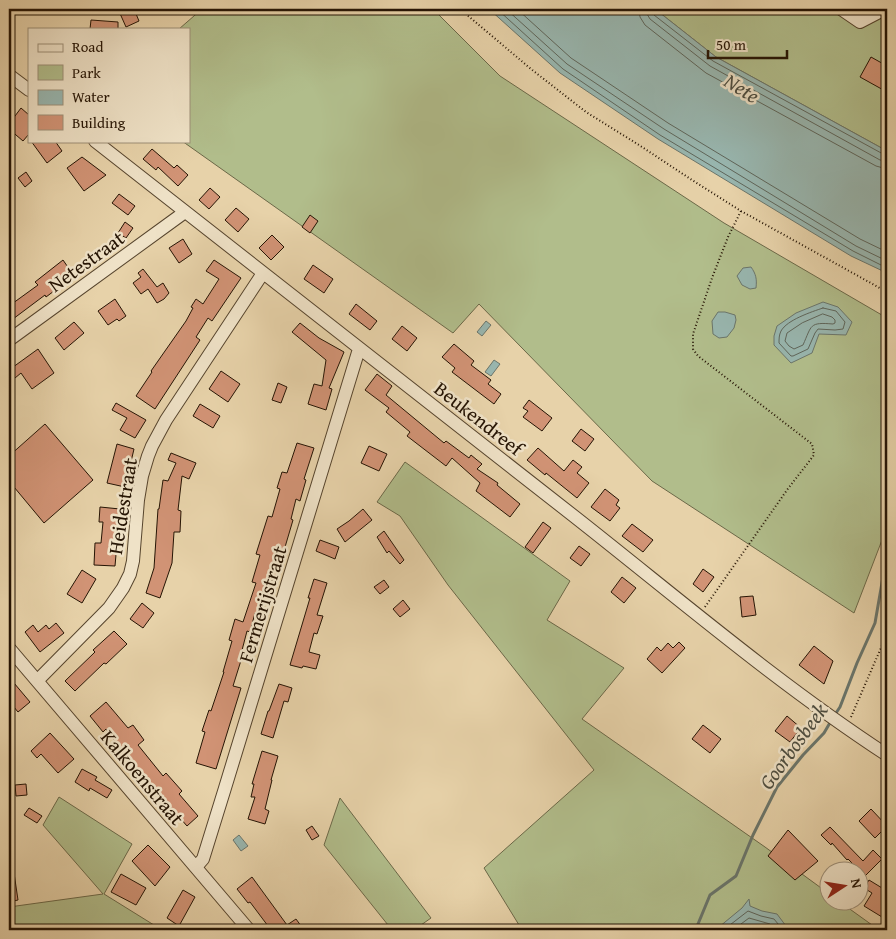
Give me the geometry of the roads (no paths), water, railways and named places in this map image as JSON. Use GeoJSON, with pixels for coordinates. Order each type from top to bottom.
{"type":"FeatureCollection","features":[{"type":"Feature","properties":{"kind":"street"},"geometry":{"type":"LineString","coordinates":[[841,9],[860,22],[885,9]]}},
{"type":"Feature","properties":{"kind":"street"},"geometry":{"type":"LineString","coordinates":[[9,75],[28,89]]}},
{"type":"Feature","properties":{"kind":"street","name":"Beukendreef"},"geometry":{"type":"LineString","coordinates":[[96,142],[762,666],[887,755]]}},
{"type":"Feature","properties":{"kind":"street","name":"Netestraat"},"geometry":{"type":"LineString","coordinates":[[9,340],[185,212]]}},
{"type":"Feature","properties":{"kind":"street","name":"Heidestraat"},"geometry":{"type":"LineString","coordinates":[[37,681],[109,608],[123,588],[130,574],[133,561],[138,500],[142,476],[152,446],[166,420],[263,273]]}},
{"type":"Feature","properties":{"kind":"street","name":"Fermerijstraat"},"geometry":{"type":"LineString","coordinates":[[196,867],[203,859],[359,349]]}},
{"type":"Feature","properties":{"kind":"street","name":"Kalkoenstraat"},"geometry":{"type":"LineString","coordinates":[[9,648],[249,930]]}},
{"type":"Feature","properties":{"kind":"water","name":"Nete"},"geometry":{"type":"Polygon","coordinates":[[[489,9],[655,9],[716,57],[887,151],[887,273],[851,256],[658,139],[560,73],[489,9]]]}},
{"type":"Feature","properties":{"kind":"water"},"geometry":{"type":"Polygon","coordinates":[[[751,267],[755,274],[756,288],[750,289],[742,285],[737,276],[743,268],[751,267]]]}},
{"type":"Feature","properties":{"kind":"water"},"geometry":{"type":"Polygon","coordinates":[[[823,302],[838,307],[852,322],[846,335],[819,334],[812,353],[791,363],[774,345],[777,326],[796,313],[823,302]]]}},
{"type":"Feature","properties":{"kind":"water"},"geometry":{"type":"Polygon","coordinates":[[[718,312],[735,315],[734,328],[727,337],[719,338],[713,334],[712,321],[718,312]]]}},
{"type":"Feature","properties":{"kind":"water"},"geometry":{"type":"Polygon","coordinates":[[[486,321],[491,325],[482,336],[477,332],[486,321]]]}},
{"type":"Feature","properties":{"kind":"water"},"geometry":{"type":"Polygon","coordinates":[[[494,360],[500,364],[491,376],[485,372],[494,360]]]}},
{"type":"Feature","properties":{"kind":"water"},"geometry":{"type":"Polygon","coordinates":[[[239,835],[248,846],[241,851],[233,840],[239,835]]]}},
{"type":"Feature","properties":{"kind":"water"},"geometry":{"type":"Polygon","coordinates":[[[749,899],[750,906],[777,914],[789,930],[722,930],[719,927],[742,908],[749,899]]]}},
{"type":"Feature","properties":{"kind":"waterway","name":"Goorbosbeek"},"geometry":{"type":"LineString","coordinates":[[834,716],[840,707],[875,623],[887,564]]}},
{"type":"Feature","properties":{"kind":"waterway","name":"Goorbosbeek"},"geometry":{"type":"LineString","coordinates":[[694,930],[710,895],[736,876],[753,835],[777,787],[824,733],[831,721]]}}]}
